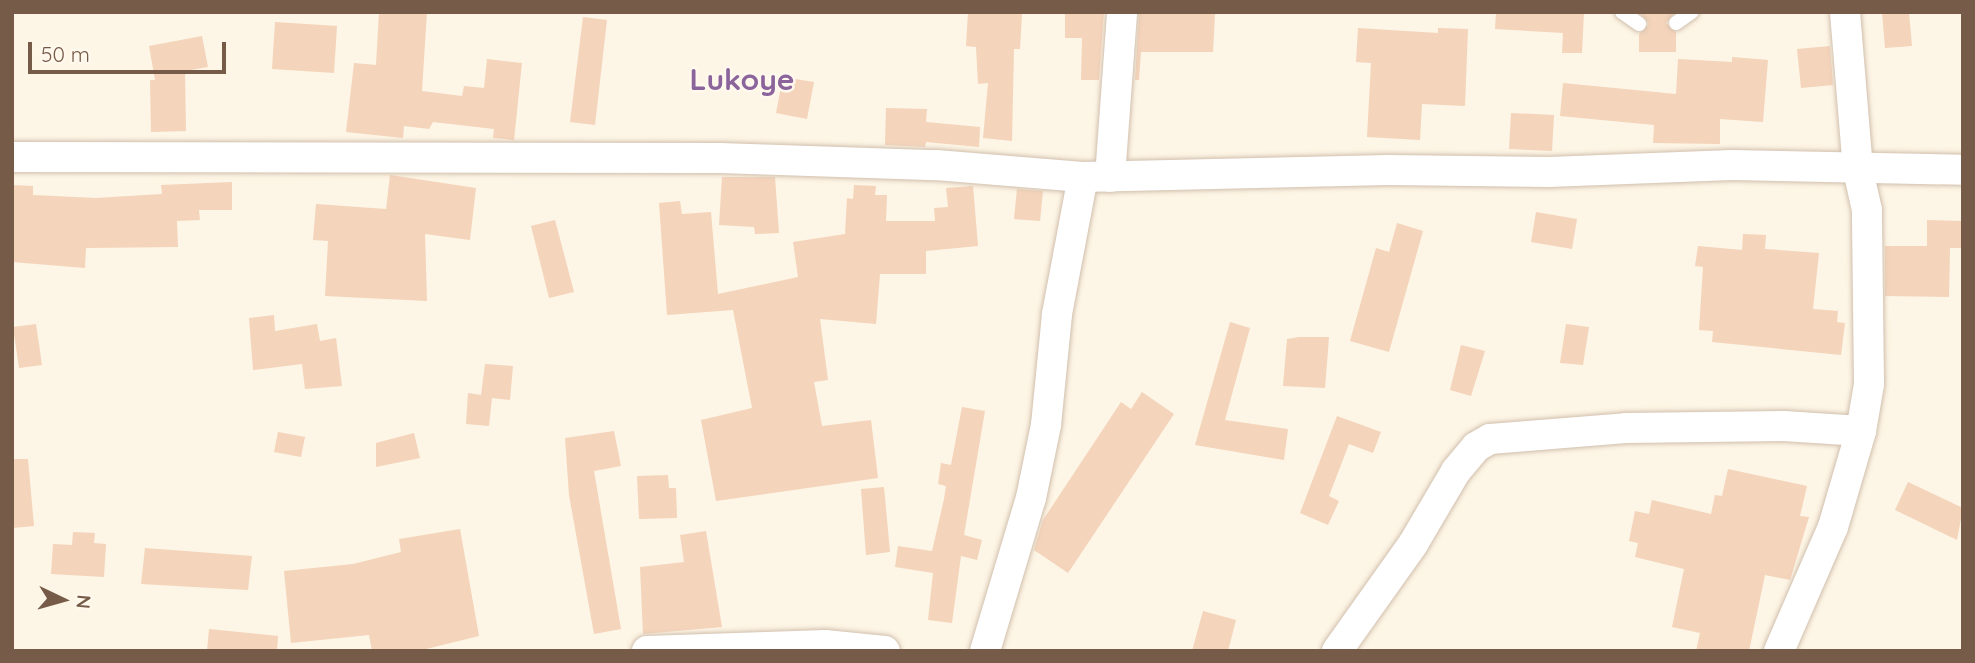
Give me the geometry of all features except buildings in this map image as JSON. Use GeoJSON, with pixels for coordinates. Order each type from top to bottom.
{"type":"FeatureCollection","features":[{"type":"Feature","properties":{"kind":"street"},"geometry":{"type":"LineString","coordinates":[[985,651],[1031,498],[1046,425],[1057,314],[1096,177],[1122,12]]}},
{"type":"Feature","properties":{"kind":"street"},"geometry":{"type":"LineString","coordinates":[[1779,651],[1833,527],[1861,431],[1869,384],[1867,211],[1858,170],[1845,12]]}},
{"type":"Feature","properties":{"kind":"street"},"geometry":{"type":"LineString","coordinates":[[12,157],[720,158],[936,164],[1096,177],[1732,164],[1858,170],[1963,170]]}},
{"type":"Feature","properties":{"kind":"street"},"geometry":{"type":"LineString","coordinates":[[1337,651],[1413,544],[1456,471],[1476,447],[1490,439],[1626,428],[1784,426],[1861,431]]}},
{"type":"Feature","properties":{"kind":"street"},"geometry":{"type":"LineString","coordinates":[[647,651],[825,645],[885,651]]}},
{"type":"Feature","properties":{"kind":"lane"},"geometry":{"type":"LineString","coordinates":[[1622,12],[1639,24]]}},
{"type":"Feature","properties":{"kind":"lane"},"geometry":{"type":"LineString","coordinates":[[1676,23],[1692,12]]}},
{"type":"Feature","properties":{"kind":"district","name":"Lukoye"},"geometry":{"type":"Point","coordinates":[742,79]}}]}
